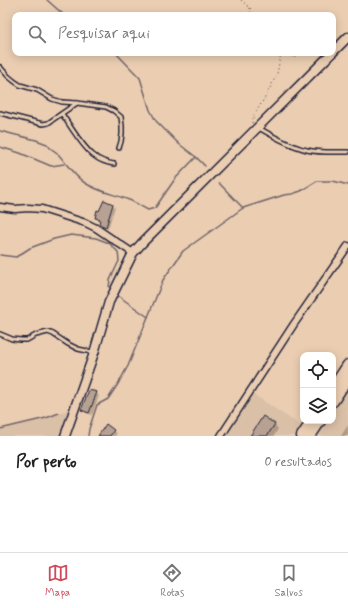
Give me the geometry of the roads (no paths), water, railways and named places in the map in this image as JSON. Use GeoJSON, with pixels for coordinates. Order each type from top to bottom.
{"type":"FeatureCollection","features":[{"type":"Feature","properties":{"kind":"highway"},"geometry":{"type":"LineString","coordinates":[[336,383],[348,365]]}},
{"type":"Feature","properties":{"kind":"highway"},"geometry":{"type":"LineString","coordinates":[[336,396],[348,378]]}},
{"type":"Feature","properties":{"kind":"highway"},"geometry":{"type":"LineString","coordinates":[[302,436],[310,424]]}},
{"type":"Feature","properties":{"kind":"highway"},"geometry":{"type":"LineString","coordinates":[[310,436],[318,424]]}},
{"type":"Feature","properties":{"kind":"street"},"geometry":{"type":"LineString","coordinates":[[336,50],[348,38]]}},
{"type":"Feature","properties":{"kind":"street"},"geometry":{"type":"LineString","coordinates":[[65,436],[94,353],[109,302],[133,254],[249,135],[330,56]]}},
{"type":"Feature","properties":{"kind":"street"},"geometry":{"type":"LineString","coordinates":[[0,207],[15,209],[42,209],[86,223],[96,228],[133,254]]}},
{"type":"Feature","properties":{"kind":"street"},"geometry":{"type":"LineString","coordinates":[[221,436],[294,324],[348,246]]}},
{"type":"Feature","properties":{"kind":"lane"},"geometry":{"type":"LineString","coordinates":[[0,67],[8,76],[20,85],[36,90],[52,99],[62,102],[106,107],[114,111],[121,117],[123,136],[119,148]]}},
{"type":"Feature","properties":{"kind":"lane"},"geometry":{"type":"LineString","coordinates":[[0,113],[43,124],[48,123],[77,103]]}},
{"type":"Feature","properties":{"kind":"lane"},"geometry":{"type":"LineString","coordinates":[[62,114],[81,142],[93,156],[108,163],[114,164]]}},
{"type":"Feature","properties":{"kind":"lane"},"geometry":{"type":"LineString","coordinates":[[258,127],[281,141],[308,150],[320,152],[348,152]]}},
{"type":"Feature","properties":{"kind":"lane"},"geometry":{"type":"LineString","coordinates":[[0,334],[12,339],[27,340],[36,335],[48,332],[78,349],[94,353]]}},
{"type":"Feature","properties":{"kind":"waterway"},"geometry":{"type":"LineString","coordinates":[[47,0],[61,12]]}},
{"type":"Feature","properties":{"kind":"waterway"},"geometry":{"type":"LineString","coordinates":[[119,56],[140,78],[150,110],[156,121],[179,144],[205,166]]}},
{"type":"Feature","properties":{"kind":"waterway"},"geometry":{"type":"LineString","coordinates":[[0,131],[47,144],[50,148],[57,152],[77,177],[85,183],[101,191],[131,201],[148,210],[155,208],[175,179],[196,157]]}},
{"type":"Feature","properties":{"kind":"waterway"},"geometry":{"type":"LineString","coordinates":[[0,147],[20,153],[51,166],[64,164]]}},
{"type":"Feature","properties":{"kind":"waterway"},"geometry":{"type":"LineString","coordinates":[[88,436],[97,405],[108,399],[118,384],[128,366],[163,280],[183,251],[243,208],[301,191],[317,181],[333,181],[348,185]]}},
{"type":"Feature","properties":{"kind":"waterway"},"geometry":{"type":"LineString","coordinates":[[219,183],[243,208]]}},
{"type":"Feature","properties":{"kind":"waterway"},"geometry":{"type":"LineString","coordinates":[[0,255],[16,257],[30,248],[54,239],[71,235],[96,238],[109,243],[118,252],[119,261],[110,280],[109,287],[111,289]]}},
{"type":"Feature","properties":{"kind":"waterway"},"geometry":{"type":"LineString","coordinates":[[117,295],[148,317]]}},
{"type":"Feature","properties":{"kind":"waterway"},"geometry":{"type":"LineString","coordinates":[[0,429],[46,418],[59,413]]}}]}
